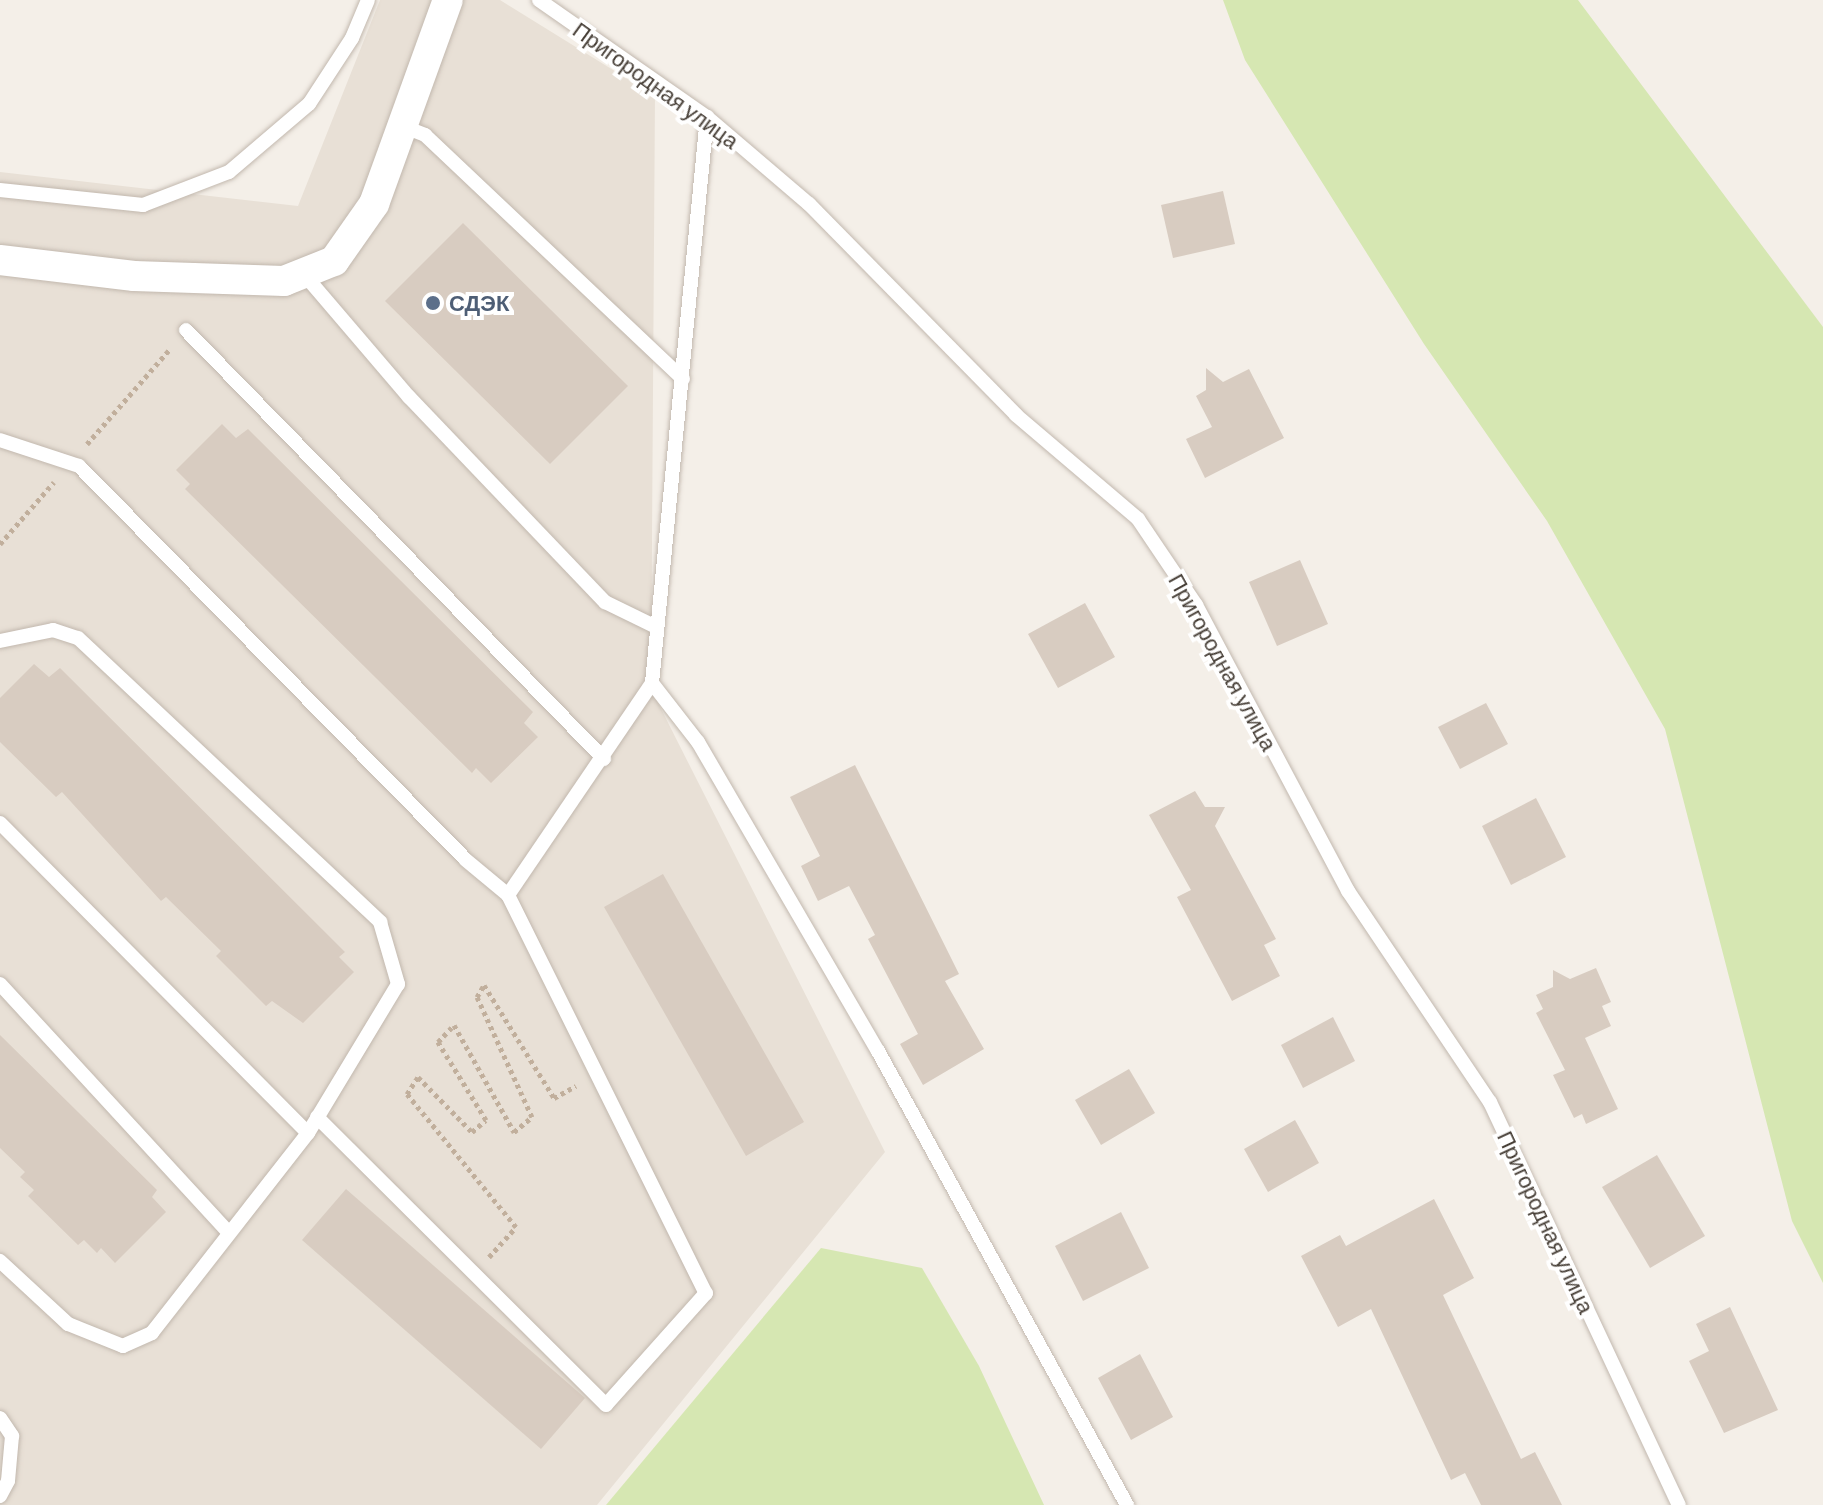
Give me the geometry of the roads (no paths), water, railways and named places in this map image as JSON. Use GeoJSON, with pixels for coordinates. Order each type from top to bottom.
{"type":"FeatureCollection","features":[{"type":"Feature","properties":{"kind":"street"},"geometry":{"type":"LineString","coordinates":[[0,260],[134,276],[284,281],[334,261],[374,204],[448,0]]}},
{"type":"Feature","properties":{"kind":"lane"},"geometry":{"type":"LineString","coordinates":[[0,190],[143,205],[229,172],[309,104],[352,38],[368,0]]}},
{"type":"Feature","properties":{"kind":"lane","name":"Пригородная улица"},"geometry":{"type":"LineString","coordinates":[[539,0],[707,117],[809,204],[1016,415],[1138,519],[1196,605],[1348,891],[1490,1102],[1679,1505]]}},
{"type":"Feature","properties":{"kind":"lane"},"geometry":{"type":"LineString","coordinates":[[508,895],[604,759],[652,683],[707,117]]}},
{"type":"Feature","properties":{"kind":"lane"},"geometry":{"type":"LineString","coordinates":[[402,126],[425,135],[683,379]]}},
{"type":"Feature","properties":{"kind":"lane"},"geometry":{"type":"LineString","coordinates":[[303,273],[409,397],[605,602],[656,627]]}},
{"type":"Feature","properties":{"kind":"lane"},"geometry":{"type":"LineString","coordinates":[[186,330],[604,759]]}},
{"type":"Feature","properties":{"kind":"lane"},"geometry":{"type":"LineString","coordinates":[[0,440],[71,463],[466,860],[508,895],[706,1293],[606,1405],[317,1117]]}},
{"type":"Feature","properties":{"kind":"lane"},"geometry":{"type":"LineString","coordinates":[[0,641],[53,630],[78,638],[380,922],[398,984],[308,1133],[227,1231],[152,1333],[123,1346],[68,1324],[0,1261]]}},
{"type":"Feature","properties":{"kind":"lane"},"geometry":{"type":"LineString","coordinates":[[652,683],[698,742],[878,1051],[1127,1505]]}},
{"type":"Feature","properties":{"kind":"lane"},"geometry":{"type":"LineString","coordinates":[[0,823],[308,1133]]}},
{"type":"Feature","properties":{"kind":"lane"},"geometry":{"type":"LineString","coordinates":[[0,984],[227,1231]]}},
{"type":"Feature","properties":{"kind":"lane"},"geometry":{"type":"LineString","coordinates":[[0,1418],[12,1436],[8,1481],[0,1496]]}},
{"type":"Feature","properties":{"kind":"place","name":"СДЭК"},"geometry":{"type":"Point","coordinates":[433,303]}}]}
